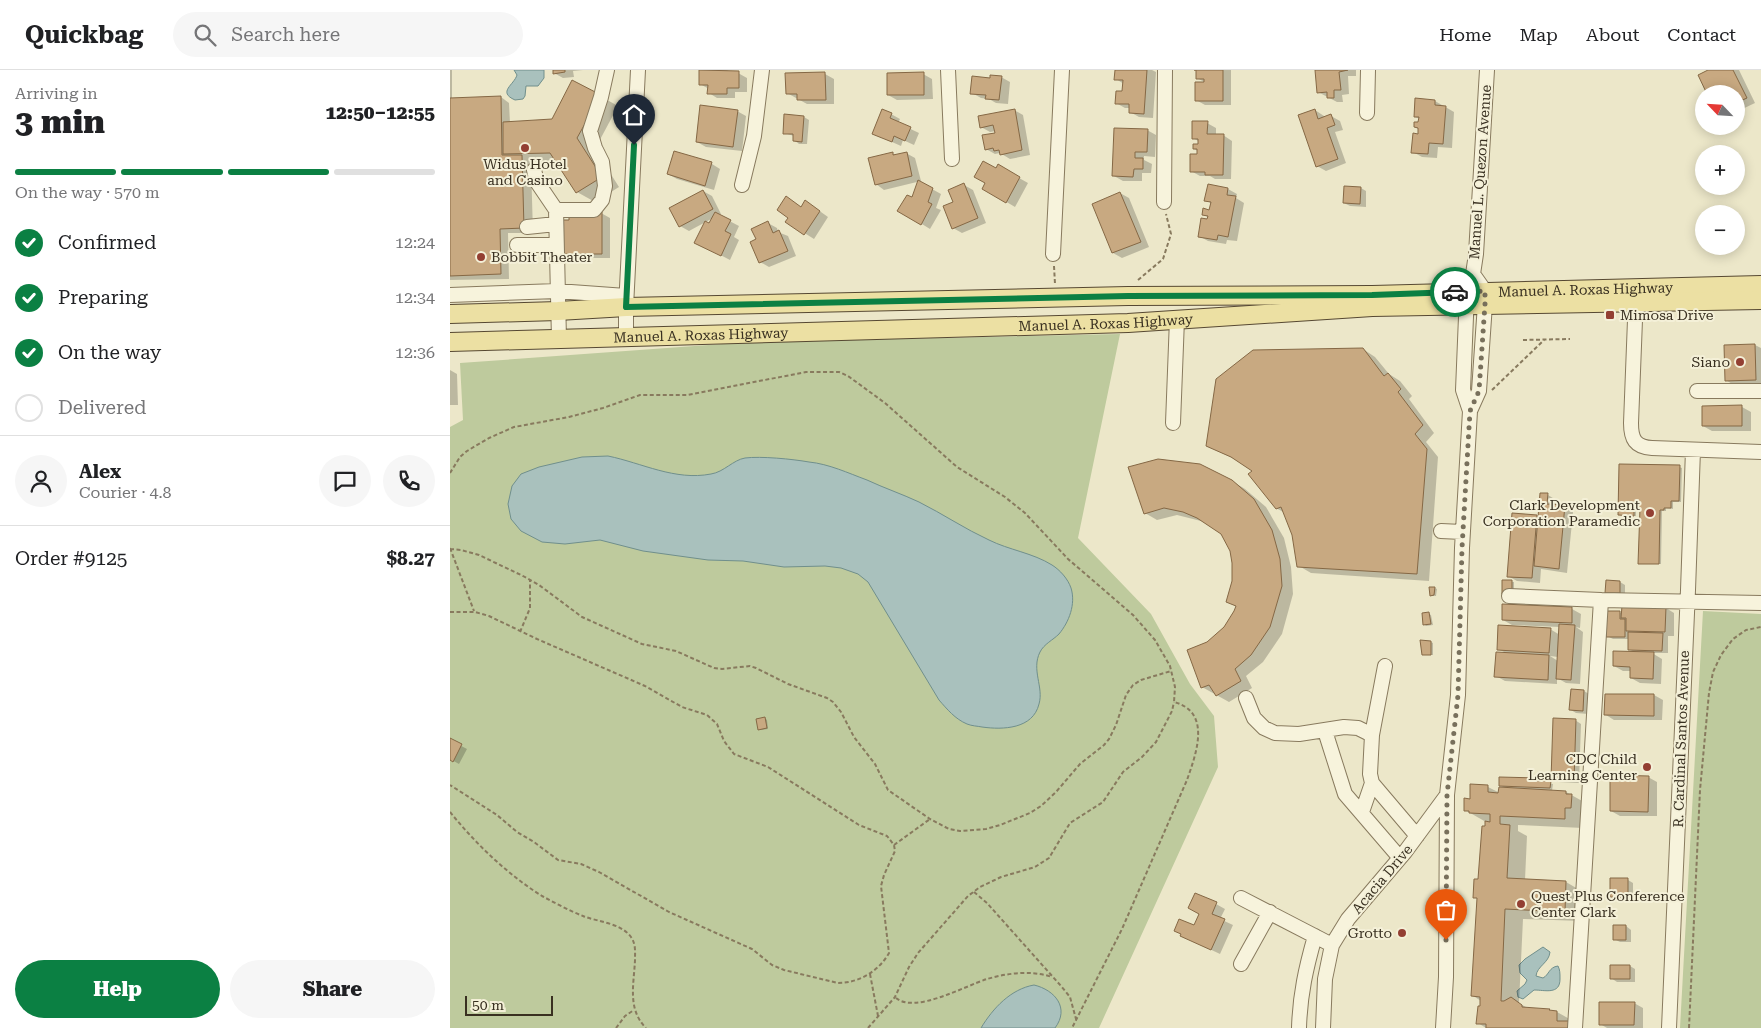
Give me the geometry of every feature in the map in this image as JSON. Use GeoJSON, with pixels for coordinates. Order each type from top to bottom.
{"type":"FeatureCollection","features":[{"type":"Feature","properties":{"kind":"main road","name":"Manuel A. Roxas Highway"},"geometry":{"type":"LineString","coordinates":[[1636,295],[1761,285]]}},
{"type":"Feature","properties":{"kind":"main road","name":"Manuel A. Roxas Highway"},"geometry":{"type":"LineString","coordinates":[[450,314],[558,311],[626,302],[1128,296],[1362,295],[1485,298],[1636,295],[1761,300]]}},
{"type":"Feature","properties":{"kind":"main road","name":"Manuel A. Roxas Highway"},"geometry":{"type":"LineString","coordinates":[[450,342],[1128,323],[1372,307],[1467,298]]}},
{"type":"Feature","properties":{"kind":"street"},"geometry":{"type":"LineString","coordinates":[[556,210],[594,210],[602,200],[606,186],[602,162],[590,131],[601,96],[606,70]]}},
{"type":"Feature","properties":{"kind":"street"},"geometry":{"type":"LineString","coordinates":[[626,337],[626,302],[638,70]]}},
{"type":"Feature","properties":{"kind":"street"},"geometry":{"type":"LineString","coordinates":[[742,185],[754,136],[762,70]]}},
{"type":"Feature","properties":{"kind":"street"},"geometry":{"type":"LineString","coordinates":[[948,70],[952,159]]}},
{"type":"Feature","properties":{"kind":"street"},"geometry":{"type":"LineString","coordinates":[[1052,254],[1062,70]]}},
{"type":"Feature","properties":{"kind":"street"},"geometry":{"type":"LineString","coordinates":[[1164,202],[1165,70]]}},
{"type":"Feature","properties":{"kind":"street"},"geometry":{"type":"LineString","coordinates":[[1367,113],[1368,70]]}},
{"type":"Feature","properties":{"kind":"street","name":"Manuel L. Quezon Avenue"},"geometry":{"type":"LineString","coordinates":[[1467,298],[1473,274],[1487,70]]}},
{"type":"Feature","properties":{"kind":"street"},"geometry":{"type":"LineString","coordinates":[[534,170],[537,182],[556,210],[559,339]]}},
{"type":"Feature","properties":{"kind":"street"},"geometry":{"type":"LineString","coordinates":[[527,227],[556,224]]}},
{"type":"Feature","properties":{"kind":"street"},"geometry":{"type":"LineString","coordinates":[[517,245],[556,244]]}},
{"type":"Feature","properties":{"kind":"street","name":"Manuel L. Quezon Avenue"},"geometry":{"type":"LineString","coordinates":[[1473,274],[1485,298]]}},
{"type":"Feature","properties":{"kind":"street"},"geometry":{"type":"LineString","coordinates":[[450,295],[557,291],[626,302]]}},
{"type":"Feature","properties":{"kind":"street"},"geometry":{"type":"LineString","coordinates":[[1636,295],[1631,434],[1635,442],[1643,447],[1761,452]]}},
{"type":"Feature","properties":{"kind":"street"},"geometry":{"type":"LineString","coordinates":[[1467,298],[1463,390],[1470,411]]}},
{"type":"Feature","properties":{"kind":"street"},"geometry":{"type":"LineString","coordinates":[[1443,1028],[1446,977],[1447,795],[1458,695],[1462,532],[1470,411],[1478,394],[1485,298]]}},
{"type":"Feature","properties":{"kind":"street"},"geometry":{"type":"LineString","coordinates":[[1173,424],[1177,320]]}},
{"type":"Feature","properties":{"kind":"street"},"geometry":{"type":"LineString","coordinates":[[1697,391],[1761,391]]}},
{"type":"Feature","properties":{"kind":"street","name":"R. Cardinal Santos Avenue"},"geometry":{"type":"LineString","coordinates":[[1669,1028],[1693,450]]}},
{"type":"Feature","properties":{"kind":"street"},"geometry":{"type":"LineString","coordinates":[[1441,532],[1462,532]]}},
{"type":"Feature","properties":{"kind":"street"},"geometry":{"type":"LineString","coordinates":[[1509,596],[1761,603]]}},
{"type":"Feature","properties":{"kind":"street"},"geometry":{"type":"LineString","coordinates":[[1575,1028],[1601,600]]}},
{"type":"Feature","properties":{"kind":"street"},"geometry":{"type":"LineString","coordinates":[[1385,666],[1372,735],[1370,774],[1372,783],[1417,836]]}},
{"type":"Feature","properties":{"kind":"street"},"geometry":{"type":"LineString","coordinates":[[1246,698],[1254,718],[1264,728],[1274,733],[1299,734],[1344,727],[1358,728],[1372,735]]}},
{"type":"Feature","properties":{"kind":"street"},"geometry":{"type":"LineString","coordinates":[[1325,731],[1345,794],[1400,858]]}},
{"type":"Feature","properties":{"kind":"street"},"geometry":{"type":"LineString","coordinates":[[1362,812],[1372,783]]}},
{"type":"Feature","properties":{"kind":"street","name":"Acacia Drive"},"geometry":{"type":"LineString","coordinates":[[1323,1028],[1325,979],[1332,945],[1348,919],[1400,858],[1447,795]]}},
{"type":"Feature","properties":{"kind":"street"},"geometry":{"type":"LineString","coordinates":[[1241,898],[1332,945]]}},
{"type":"Feature","properties":{"kind":"street"},"geometry":{"type":"LineString","coordinates":[[1241,964],[1270,912]]}},
{"type":"Feature","properties":{"kind":"street"},"geometry":{"type":"LineString","coordinates":[[1299,1028],[1300,1000],[1305,971],[1315,936]]}},
{"type":"Feature","properties":{"kind":"path"},"geometry":{"type":"LineString","coordinates":[[1128,296],[1137,281],[1163,259],[1171,234],[1164,202]]}},
{"type":"Feature","properties":{"kind":"path"},"geometry":{"type":"LineString","coordinates":[[1052,254],[1056,298]]}},
{"type":"Feature","properties":{"kind":"path"},"geometry":{"type":"LineString","coordinates":[[1522,340],[1570,340]]}},
{"type":"Feature","properties":{"kind":"path"},"geometry":{"type":"LineString","coordinates":[[1478,394],[1490,393],[1544,340]]}},
{"type":"Feature","properties":{"kind":"path"},"geometry":{"type":"LineString","coordinates":[[450,473],[467,450],[514,427],[577,415],[640,395],[687,395],[806,372],[839,372],[848,376],[885,403],[957,467],[1025,513],[1068,559],[1133,615],[1155,640],[1170,666],[1174,687],[1172,711],[1156,742],[1142,757],[1122,772],[1103,802],[1070,823],[1049,858],[1035,868],[1000,877],[973,892],[918,953],[909,967],[896,997],[868,1028]]}},
{"type":"Feature","properties":{"kind":"path"},"geometry":{"type":"LineString","coordinates":[[474,612],[474,605],[456,568],[450,549],[461,550],[479,556],[530,580],[582,617],[642,644],[676,651],[714,668],[750,666],[788,684],[821,695],[833,702],[842,712],[854,738],[875,764],[888,790],[930,819],[949,829],[973,830],[1000,825],[1030,813],[1049,799],[1080,764],[1109,739],[1126,695],[1132,685],[1141,680],[1171,671]]}},
{"type":"Feature","properties":{"kind":"path"},"geometry":{"type":"LineString","coordinates":[[520,632],[530,608],[530,580]]}},
{"type":"Feature","properties":{"kind":"path"},"geometry":{"type":"LineString","coordinates":[[450,612],[474,612],[489,616],[520,632],[645,686],[682,707],[707,715],[716,724],[724,741],[734,754],[774,770],[859,825],[887,836],[894,845],[894,856],[884,874],[881,886],[889,953],[882,964],[870,974],[860,979],[838,983],[784,970],[772,965],[752,950],[669,912],[599,872],[581,864],[558,860],[517,832],[497,815],[450,786]]}},
{"type":"Feature","properties":{"kind":"path"},"geometry":{"type":"LineString","coordinates":[[1689,1028],[1700,790],[1712,679],[1721,654],[1733,638],[1746,630],[1761,627]]}},
{"type":"Feature","properties":{"kind":"path"},"geometry":{"type":"LineString","coordinates":[[1072,1028],[1122,930],[1188,780],[1196,756],[1199,737],[1198,725],[1194,715],[1187,707],[1174,702]]}},
{"type":"Feature","properties":{"kind":"path"},"geometry":{"type":"LineString","coordinates":[[450,812],[473,840],[532,890],[584,916],[621,929],[632,938],[635,951],[634,1010],[640,1022],[646,1028]]}},
{"type":"Feature","properties":{"kind":"path"},"geometry":{"type":"LineString","coordinates":[[894,845],[930,819]]}},
{"type":"Feature","properties":{"kind":"path"},"geometry":{"type":"LineString","coordinates":[[973,892],[987,903],[1070,997],[1076,1019]]}},
{"type":"Feature","properties":{"kind":"path"},"geometry":{"type":"LineString","coordinates":[[896,997],[903,1002],[924,1002],[989,978],[1016,974],[1033,972],[1054,978]]}},
{"type":"Feature","properties":{"kind":"path"},"geometry":{"type":"LineString","coordinates":[[870,974],[878,1017]]}},
{"type":"Feature","properties":{"kind":"path"},"geometry":{"type":"LineString","coordinates":[[616,1028],[625,1016],[634,1010]]}},
{"type":"Feature","properties":{"kind":"green space"},"geometry":{"type":"Polygon","coordinates":[[[1120,334],[1078,538],[1151,614],[1190,684],[1214,716],[1218,767],[1099,1028],[450,1028],[450,427],[463,420],[460,363],[750,342],[1120,334]]]}},
{"type":"Feature","properties":{"kind":"green space"},"geometry":{"type":"Polygon","coordinates":[[[1703,611],[1761,614],[1761,1028],[1680,1028],[1703,611]]]}},
{"type":"Feature","properties":{"kind":"water"},"geometry":{"type":"Polygon","coordinates":[[[514,70],[544,70],[544,78],[538,86],[526,86],[523,99],[515,100],[507,94],[508,88],[517,75],[514,70]]]}},
{"type":"Feature","properties":{"kind":"water"},"geometry":{"type":"Polygon","coordinates":[[[608,456],[672,473],[698,476],[716,473],[736,461],[752,457],[816,463],[838,469],[913,499],[989,540],[1037,557],[1052,565],[1058,569],[1070,585],[1073,600],[1069,618],[1063,629],[1040,652],[1037,672],[1040,698],[1036,712],[1031,719],[1024,723],[1008,728],[971,725],[955,717],[939,700],[868,582],[858,574],[841,568],[825,566],[784,567],[743,561],[708,560],[643,551],[600,540],[565,544],[542,542],[521,531],[511,519],[508,504],[512,486],[521,474],[539,467],[582,457],[608,456]]]}},
{"type":"Feature","properties":{"kind":"water"},"geometry":{"type":"Polygon","coordinates":[[[1543,947],[1550,952],[1536,976],[1543,978],[1553,968],[1558,966],[1560,973],[1559,984],[1555,990],[1534,990],[1523,999],[1518,997],[1517,991],[1527,980],[1520,973],[1519,965],[1543,947]]]}},
{"type":"Feature","properties":{"kind":"water"},"geometry":{"type":"Polygon","coordinates":[[[1034,985],[1048,991],[1058,1001],[1061,1014],[1055,1028],[981,1028],[991,1013],[1010,995],[1034,985]]]}},
{"type":"Feature","properties":{"kind":"building"},"geometry":{"type":"Polygon","coordinates":[[[553,70],[565,70],[565,72],[553,74],[553,70]]]}},
{"type":"Feature","properties":{"kind":"building"},"geometry":{"type":"Polygon","coordinates":[[[699,70],[739,71],[739,88],[727,88],[727,94],[707,94],[708,85],[699,85],[699,70]]]}},
{"type":"Feature","properties":{"kind":"building"},"geometry":{"type":"Polygon","coordinates":[[[1115,70],[1147,70],[1144,114],[1129,113],[1129,104],[1115,104],[1116,91],[1122,91],[1123,80],[1114,80],[1115,70]]]}},
{"type":"Feature","properties":{"kind":"building"},"geometry":{"type":"Polygon","coordinates":[[[1196,70],[1223,70],[1223,101],[1195,101],[1195,82],[1204,82],[1204,79],[1196,79],[1196,70]]]}},
{"type":"Feature","properties":{"kind":"building"},"geometry":{"type":"Polygon","coordinates":[[[1315,70],[1348,70],[1339,72],[1341,90],[1334,90],[1334,98],[1327,98],[1327,92],[1317,93],[1315,70]]]}},
{"type":"Feature","properties":{"kind":"building"},"geometry":{"type":"Polygon","coordinates":[[[1708,70],[1733,70],[1740,85],[1703,85],[1698,75],[1708,70]]]}},
{"type":"Feature","properties":{"kind":"building"},"geometry":{"type":"Polygon","coordinates":[[[825,72],[826,100],[797,100],[797,94],[786,94],[785,73],[825,72]]]}},
{"type":"Feature","properties":{"kind":"building"},"geometry":{"type":"Polygon","coordinates":[[[924,72],[924,95],[887,95],[887,73],[924,72]]]}},
{"type":"Feature","properties":{"kind":"building"},"geometry":{"type":"Polygon","coordinates":[[[990,75],[1002,76],[999,100],[985,99],[986,95],[970,94],[972,76],[990,78],[990,75]]]}},
{"type":"Feature","properties":{"kind":"building"},"geometry":{"type":"Polygon","coordinates":[[[572,80],[601,95],[577,138],[602,177],[576,193],[550,153],[503,154],[503,122],[552,119],[572,80]]]}},
{"type":"Feature","properties":{"kind":"building"},"geometry":{"type":"Polygon","coordinates":[[[501,96],[502,155],[522,155],[524,228],[500,229],[501,274],[450,276],[450,98],[501,96]]]}},
{"type":"Feature","properties":{"kind":"building"},"geometry":{"type":"Polygon","coordinates":[[[1415,98],[1435,100],[1435,105],[1446,106],[1443,144],[1429,143],[1428,154],[1411,153],[1413,133],[1418,134],[1418,128],[1414,127],[1414,122],[1418,122],[1419,117],[1414,117],[1415,98]]]}},
{"type":"Feature","properties":{"kind":"building"},"geometry":{"type":"Polygon","coordinates":[[[700,105],[738,110],[733,147],[696,142],[700,105]]]}},
{"type":"Feature","properties":{"kind":"building"},"geometry":{"type":"Polygon","coordinates":[[[882,109],[892,113],[890,118],[911,127],[905,141],[894,136],[892,142],[872,134],[882,109]]]}},
{"type":"Feature","properties":{"kind":"building"},"geometry":{"type":"Polygon","coordinates":[[[1015,109],[1022,150],[1000,155],[999,150],[994,151],[993,148],[985,150],[982,135],[995,133],[993,125],[980,128],[978,116],[1015,109]]]}},
{"type":"Feature","properties":{"kind":"building"},"geometry":{"type":"Polygon","coordinates":[[[1315,109],[1318,119],[1331,114],[1335,125],[1327,128],[1338,159],[1316,167],[1298,115],[1315,109]]]}},
{"type":"Feature","properties":{"kind":"building"},"geometry":{"type":"Polygon","coordinates":[[[784,114],[804,116],[802,142],[793,141],[793,134],[783,134],[784,114]]]}},
{"type":"Feature","properties":{"kind":"building"},"geometry":{"type":"Polygon","coordinates":[[[1192,121],[1208,121],[1207,134],[1224,134],[1223,175],[1205,175],[1205,172],[1190,172],[1190,154],[1197,154],[1197,149],[1193,149],[1193,144],[1198,144],[1198,139],[1192,139],[1192,121]]]}},
{"type":"Feature","properties":{"kind":"building"},"geometry":{"type":"Polygon","coordinates":[[[1114,128],[1148,129],[1147,152],[1135,152],[1135,158],[1143,158],[1143,169],[1134,169],[1133,177],[1112,176],[1114,128]]]}},
{"type":"Feature","properties":{"kind":"building"},"geometry":{"type":"Polygon","coordinates":[[[674,151],[712,162],[705,186],[667,174],[674,151]]]}},
{"type":"Feature","properties":{"kind":"building"},"geometry":{"type":"Polygon","coordinates":[[[893,152],[893,155],[907,152],[912,176],[875,185],[868,158],[893,152]]]}},
{"type":"Feature","properties":{"kind":"building"},"geometry":{"type":"Polygon","coordinates":[[[983,161],[996,168],[998,164],[1020,177],[1006,203],[982,189],[985,183],[974,177],[983,161]]]}},
{"type":"Feature","properties":{"kind":"building"},"geometry":{"type":"Polygon","coordinates":[[[918,180],[933,188],[928,202],[932,204],[921,225],[897,211],[907,195],[912,197],[918,180]]]}},
{"type":"Feature","properties":{"kind":"building"},"geometry":{"type":"Polygon","coordinates":[[[964,183],[978,218],[952,229],[943,206],[953,202],[948,190],[964,183]]]}},
{"type":"Feature","properties":{"kind":"building"},"geometry":{"type":"Polygon","coordinates":[[[1208,184],[1228,188],[1227,195],[1236,196],[1228,237],[1218,235],[1217,240],[1198,237],[1201,218],[1207,219],[1208,216],[1202,215],[1203,208],[1209,210],[1211,202],[1204,201],[1208,184]]]}},
{"type":"Feature","properties":{"kind":"building"},"geometry":{"type":"Polygon","coordinates":[[[1344,186],[1361,187],[1360,204],[1343,203],[1344,186]]]}},
{"type":"Feature","properties":{"kind":"building"},"geometry":{"type":"Polygon","coordinates":[[[703,190],[713,209],[679,227],[669,208],[703,190]]]}},
{"type":"Feature","properties":{"kind":"building"},"geometry":{"type":"Polygon","coordinates":[[[1120,192],[1141,242],[1112,253],[1092,204],[1120,192]]]}},
{"type":"Feature","properties":{"kind":"building"},"geometry":{"type":"Polygon","coordinates":[[[786,196],[801,207],[805,200],[820,211],[804,235],[785,222],[788,218],[777,210],[786,196]]]}},
{"type":"Feature","properties":{"kind":"building"},"geometry":{"type":"Polygon","coordinates":[[[569,212],[602,212],[602,254],[562,254],[562,220],[569,220],[569,212]]]}},
{"type":"Feature","properties":{"kind":"building"},"geometry":{"type":"Polygon","coordinates":[[[715,212],[731,220],[725,231],[731,234],[721,256],[694,243],[705,221],[709,223],[715,212]]]}},
{"type":"Feature","properties":{"kind":"building"},"geometry":{"type":"Polygon","coordinates":[[[768,221],[773,233],[779,230],[788,251],[759,263],[750,242],[756,239],[751,229],[768,221]]]}},
{"type":"Feature","properties":{"kind":"building","name":"Siano"},"geometry":{"type":"Polygon","coordinates":[[[1755,344],[1756,380],[1725,381],[1724,345],[1755,344]]]}},
{"type":"Feature","properties":{"kind":"building"},"geometry":{"type":"Polygon","coordinates":[[[1363,348],[1384,376],[1388,373],[1401,389],[1398,392],[1423,425],[1415,434],[1427,449],[1417,574],[1297,567],[1292,535],[1281,507],[1276,509],[1248,474],[1252,471],[1231,457],[1206,446],[1216,379],[1253,350],[1363,348]]]}},
{"type":"Feature","properties":{"kind":"building"},"geometry":{"type":"Polygon","coordinates":[[[1742,405],[1742,426],[1702,426],[1702,406],[1742,405]]]}},
{"type":"Feature","properties":{"kind":"building"},"geometry":{"type":"Polygon","coordinates":[[[1158,459],[1200,464],[1232,480],[1254,499],[1272,530],[1280,559],[1282,586],[1270,627],[1251,655],[1235,669],[1241,681],[1216,696],[1209,685],[1201,688],[1187,650],[1207,642],[1224,627],[1234,611],[1236,606],[1226,602],[1232,581],[1230,551],[1221,534],[1197,518],[1183,512],[1164,508],[1144,514],[1128,467],[1158,459]]]}},
{"type":"Feature","properties":{"kind":"building","name":"Clark Development Corporation Paramedic"},"geometry":{"type":"Polygon","coordinates":[[[1619,464],[1680,465],[1679,501],[1671,501],[1671,508],[1660,510],[1659,564],[1638,564],[1640,508],[1634,507],[1634,516],[1618,515],[1619,464]]]}},
{"type":"Feature","properties":{"kind":"building"},"geometry":{"type":"Polygon","coordinates":[[[1540,493],[1548,493],[1547,504],[1565,505],[1559,569],[1534,566],[1540,493]]]}},
{"type":"Feature","properties":{"kind":"building"},"geometry":{"type":"Polygon","coordinates":[[[1512,513],[1537,515],[1532,578],[1507,577],[1512,513]]]}},
{"type":"Feature","properties":{"kind":"building"},"geometry":{"type":"Polygon","coordinates":[[[1502,580],[1512,580],[1512,594],[1502,594],[1502,580]]]}},
{"type":"Feature","properties":{"kind":"building"},"geometry":{"type":"Polygon","coordinates":[[[1606,580],[1620,581],[1620,593],[1605,593],[1606,580]]]}},
{"type":"Feature","properties":{"kind":"building"},"geometry":{"type":"Polygon","coordinates":[[[1429,587],[1435,587],[1434,595],[1430,596],[1429,587]]]}},
{"type":"Feature","properties":{"kind":"building"},"geometry":{"type":"Polygon","coordinates":[[[1502,604],[1572,607],[1572,623],[1502,620],[1502,604]]]}},
{"type":"Feature","properties":{"kind":"building"},"geometry":{"type":"Polygon","coordinates":[[[1622,606],[1666,607],[1665,632],[1626,631],[1626,618],[1621,618],[1622,606]]]}},
{"type":"Feature","properties":{"kind":"building"},"geometry":{"type":"Polygon","coordinates":[[[1606,611],[1620,611],[1620,619],[1625,619],[1625,637],[1606,637],[1606,611]]]}},
{"type":"Feature","properties":{"kind":"building"},"geometry":{"type":"Polygon","coordinates":[[[1429,612],[1431,624],[1423,625],[1422,613],[1429,612]]]}},
{"type":"Feature","properties":{"kind":"building"},"geometry":{"type":"Polygon","coordinates":[[[1559,624],[1575,625],[1571,680],[1556,679],[1559,624]]]}},
{"type":"Feature","properties":{"kind":"building"},"geometry":{"type":"Polygon","coordinates":[[[1498,625],[1551,628],[1549,653],[1497,650],[1498,625]]]}},
{"type":"Feature","properties":{"kind":"building"},"geometry":{"type":"Polygon","coordinates":[[[1628,632],[1663,633],[1662,651],[1628,650],[1628,632]]]}},
{"type":"Feature","properties":{"kind":"building"},"geometry":{"type":"Polygon","coordinates":[[[1420,640],[1431,641],[1431,655],[1422,655],[1420,640]]]}},
{"type":"Feature","properties":{"kind":"building"},"geometry":{"type":"Polygon","coordinates":[[[1613,651],[1654,652],[1653,679],[1630,678],[1630,667],[1613,666],[1613,651]]]}},
{"type":"Feature","properties":{"kind":"building"},"geometry":{"type":"Polygon","coordinates":[[[1496,652],[1549,655],[1548,680],[1494,677],[1496,652]]]}},
{"type":"Feature","properties":{"kind":"building"},"geometry":{"type":"Polygon","coordinates":[[[1571,689],[1584,690],[1583,711],[1569,710],[1571,689]]]}},
{"type":"Feature","properties":{"kind":"building"},"geometry":{"type":"Polygon","coordinates":[[[1605,694],[1654,694],[1654,716],[1604,715],[1605,694]]]}},
{"type":"Feature","properties":{"kind":"building"},"geometry":{"type":"Polygon","coordinates":[[[765,717],[767,728],[758,730],[756,719],[765,717]]]}},
{"type":"Feature","properties":{"kind":"building"},"geometry":{"type":"Polygon","coordinates":[[[1553,718],[1576,719],[1574,781],[1551,780],[1553,718]]]}},
{"type":"Feature","properties":{"kind":"building"},"geometry":{"type":"Polygon","coordinates":[[[450,738],[462,744],[453,762],[450,760],[450,738]]]}},
{"type":"Feature","properties":{"kind":"building"},"geometry":{"type":"Polygon","coordinates":[[[1610,775],[1649,776],[1648,812],[1610,811],[1610,775]]]}},
{"type":"Feature","properties":{"kind":"building"},"geometry":{"type":"Polygon","coordinates":[[[1499,777],[1538,778],[1537,781],[1551,781],[1550,788],[1499,786],[1499,777]]]}},
{"type":"Feature","properties":{"kind":"building","name":"Quest Plus Conference Center Clark"},"geometry":{"type":"Polygon","coordinates":[[[1470,784],[1488,785],[1488,792],[1498,793],[1499,787],[1566,791],[1566,794],[1572,794],[1571,808],[1565,808],[1565,819],[1500,816],[1500,824],[1510,825],[1507,878],[1566,881],[1565,912],[1505,909],[1501,1001],[1511,997],[1522,1007],[1557,1011],[1557,1021],[1571,1021],[1570,1028],[1486,1028],[1486,1024],[1476,1024],[1480,997],[1471,996],[1477,898],[1473,898],[1474,879],[1478,879],[1482,826],[1485,826],[1485,821],[1490,822],[1490,814],[1464,811],[1464,798],[1470,799],[1470,784]]]}},
{"type":"Feature","properties":{"kind":"building"},"geometry":{"type":"Polygon","coordinates":[[[1610,878],[1628,878],[1628,897],[1610,897],[1610,878]]]}},
{"type":"Feature","properties":{"kind":"building"},"geometry":{"type":"Polygon","coordinates":[[[1195,893],[1217,902],[1212,914],[1225,919],[1211,950],[1180,936],[1181,934],[1174,931],[1179,919],[1194,925],[1199,914],[1188,908],[1195,893]]]}},
{"type":"Feature","properties":{"kind":"building"},"geometry":{"type":"Polygon","coordinates":[[[1613,925],[1626,925],[1626,940],[1613,940],[1613,925]]]}},
{"type":"Feature","properties":{"kind":"building"},"geometry":{"type":"Polygon","coordinates":[[[1610,965],[1630,965],[1630,979],[1610,979],[1610,965]]]}},
{"type":"Feature","properties":{"kind":"building"},"geometry":{"type":"Polygon","coordinates":[[[1599,1002],[1635,1002],[1634,1025],[1599,1025],[1599,1002]]]}},
{"type":"Feature","properties":{"kind":"way so far"},"geometry":{"type":"LineString","coordinates":[[1446,940],[1447,795],[1458,695],[1462,548],[1470,411],[1479,391],[1485,304],[1485,291],[1455,292]]}},
{"type":"Feature","properties":{"kind":"place","name":"Widus Hotel and Casino"},"geometry":{"type":"Point","coordinates":[525,148]}},
{"type":"Feature","properties":{"kind":"place","name":"Bobbit Theater"},"geometry":{"type":"Point","coordinates":[481,257]}},
{"type":"Feature","properties":{"kind":"place","name":"Mimosa Drive"},"geometry":{"type":"Point","coordinates":[1610,315]}},
{"type":"Feature","properties":{"kind":"place","name":"Siano"},"geometry":{"type":"Point","coordinates":[1740,362]}},
{"type":"Feature","properties":{"kind":"place","name":"Clark Development Corporation Paramedic"},"geometry":{"type":"Point","coordinates":[1650,513]}},
{"type":"Feature","properties":{"kind":"place","name":"CDC Child Learning Center"},"geometry":{"type":"Point","coordinates":[1647,767]}},
{"type":"Feature","properties":{"kind":"place","name":"Quest Plus Conference Center Clark"},"geometry":{"type":"Point","coordinates":[1521,904]}},
{"type":"Feature","properties":{"kind":"place","name":"Grotto"},"geometry":{"type":"Point","coordinates":[1402,933]}},
{"type":"Feature","properties":{"kind":"route"},"geometry":{"type":"LineString","coordinates":[[634,145],[626,307],[1128,296],[1372,295],[1455,292]]}}]}
